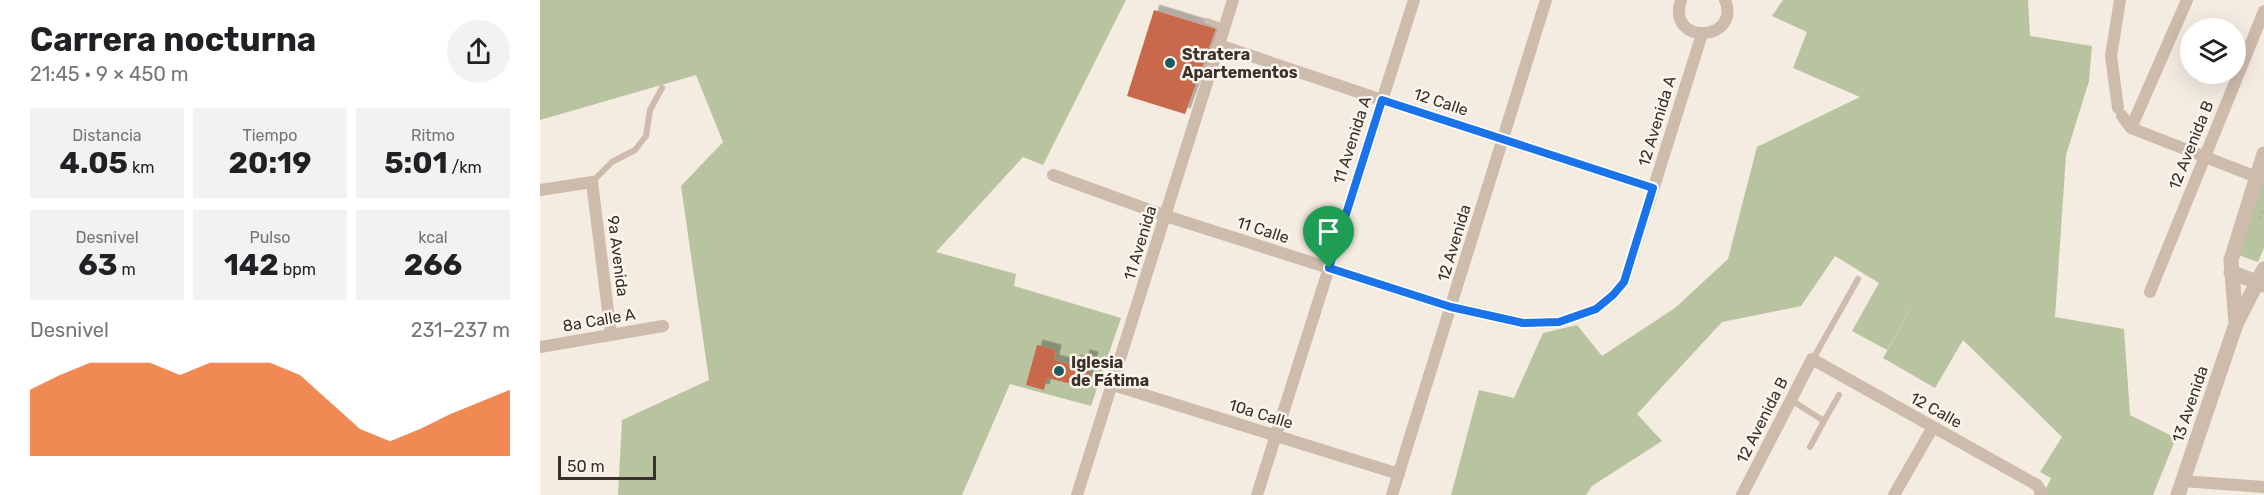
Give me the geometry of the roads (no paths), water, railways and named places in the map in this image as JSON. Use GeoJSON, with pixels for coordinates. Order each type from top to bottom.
{"type":"FeatureCollection","features":[{"type":"Feature","properties":{"kind":"street","name":"11 Avenida"},"geometry":{"type":"LineString","coordinates":[[1077,495],[1233,0]]}},
{"type":"Feature","properties":{"kind":"street","name":"11 Avenida A"},"geometry":{"type":"LineString","coordinates":[[1257,495],[1414,0]]}},
{"type":"Feature","properties":{"kind":"street","name":"12 Avenida"},"geometry":{"type":"LineString","coordinates":[[1392,495],[1546,0]]}},
{"type":"Feature","properties":{"kind":"street"},"geometry":{"type":"LineString","coordinates":[[1680,0],[1682,23],[1694,33],[1702,34],[1722,26],[1727,12],[1725,0]]}},
{"type":"Feature","properties":{"kind":"street"},"geometry":{"type":"LineString","coordinates":[[2120,0],[2111,56],[2120,112],[2131,128],[2260,178]]}},
{"type":"Feature","properties":{"kind":"street"},"geometry":{"type":"LineString","coordinates":[[2131,128],[2187,0]]}},
{"type":"Feature","properties":{"kind":"street","name":"12 Avenida B"},"geometry":{"type":"LineString","coordinates":[[2150,292],[2264,11]]}},
{"type":"Feature","properties":{"kind":"street","name":"12 Avenida A"},"geometry":{"type":"LineString","coordinates":[[1523,323],[1559,322],[1596,309],[1624,282],[1702,34]]}},
{"type":"Feature","properties":{"kind":"street","name":"12 Calle"},"geometry":{"type":"LineString","coordinates":[[1219,45],[1653,188]]}},
{"type":"Feature","properties":{"kind":"street","name":"13 Avenida"},"geometry":{"type":"LineString","coordinates":[[2236,324],[2231,260],[2260,178],[2264,154]]}},
{"type":"Feature","properties":{"kind":"street","name":"11 Calle"},"geometry":{"type":"LineString","coordinates":[[1053,175],[1166,216],[1451,307],[1523,323]]}},
{"type":"Feature","properties":{"kind":"street"},"geometry":{"type":"LineString","coordinates":[[540,190],[592,182]]}},
{"type":"Feature","properties":{"kind":"street","name":"9a Avenida"},"geometry":{"type":"LineString","coordinates":[[592,182],[611,334]]}},
{"type":"Feature","properties":{"kind":"street"},"geometry":{"type":"LineString","coordinates":[[2231,272],[2262,279]]}},
{"type":"Feature","properties":{"kind":"street","name":"13 Avenida"},"geometry":{"type":"LineString","coordinates":[[2180,488],[2236,324],[2262,279]]}},
{"type":"Feature","properties":{"kind":"street","name":"8a Calle A"},"geometry":{"type":"LineString","coordinates":[[540,347],[663,326]]}},
{"type":"Feature","properties":{"kind":"street","name":"12 Calle"},"geometry":{"type":"LineString","coordinates":[[1812,359],[2037,485],[2040,493]]}},
{"type":"Feature","properties":{"kind":"street","name":"12 Avenida B"},"geometry":{"type":"LineString","coordinates":[[1742,495],[1812,359]]}},
{"type":"Feature","properties":{"kind":"street","name":"10a Calle"},"geometry":{"type":"LineString","coordinates":[[1113,385],[1399,474]]}},
{"type":"Feature","properties":{"kind":"street"},"geometry":{"type":"LineString","coordinates":[[1894,495],[1933,427]]}},
{"type":"Feature","properties":{"kind":"street"},"geometry":{"type":"LineString","coordinates":[[2180,488],[2264,487]]}},
{"type":"Feature","properties":{"kind":"lane"},"geometry":{"type":"LineString","coordinates":[[1207,21],[1224,27]]}},
{"type":"Feature","properties":{"kind":"lane"},"geometry":{"type":"LineString","coordinates":[[592,182],[612,162],[635,150],[646,136],[650,110],[662,88]]}},
{"type":"Feature","properties":{"kind":"lane"},"geometry":{"type":"LineString","coordinates":[[1812,359],[1858,279]]}},
{"type":"Feature","properties":{"kind":"lane"},"geometry":{"type":"LineString","coordinates":[[1810,447],[1839,395]]}},
{"type":"Feature","properties":{"kind":"lane"},"geometry":{"type":"LineString","coordinates":[[1791,400],[1824,421]]}},
{"type":"Feature","properties":{"kind":"place","name":"Stratera Apartementos"},"geometry":{"type":"Point","coordinates":[1170,63]}},
{"type":"Feature","properties":{"kind":"place","name":"Iglesia de Fátima"},"geometry":{"type":"Point","coordinates":[1059,371]}}]}
